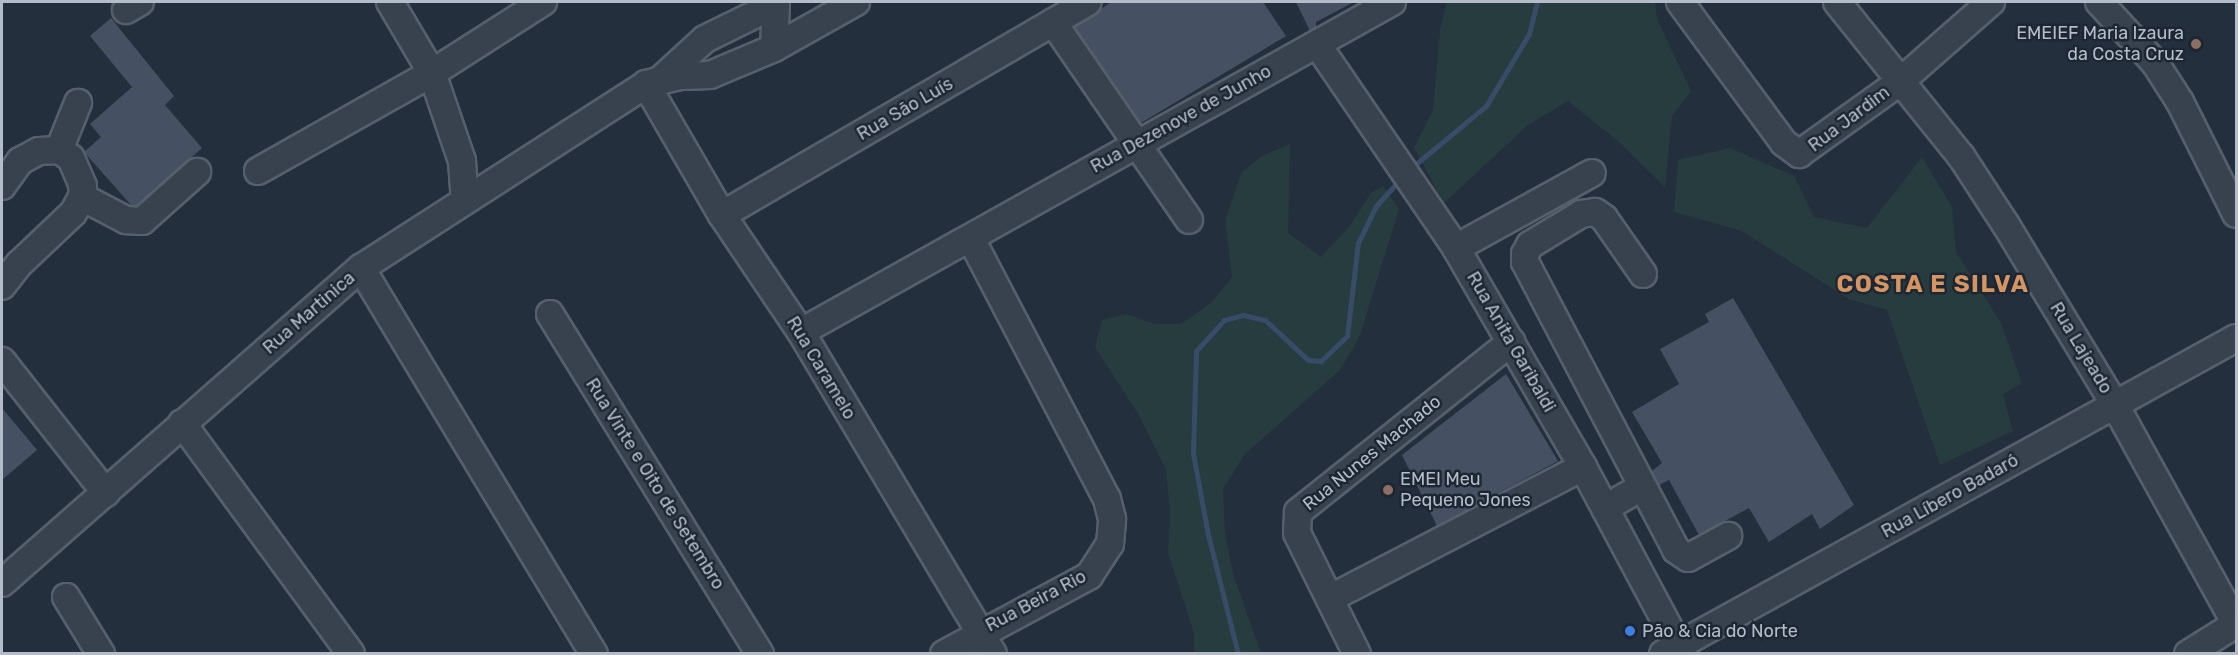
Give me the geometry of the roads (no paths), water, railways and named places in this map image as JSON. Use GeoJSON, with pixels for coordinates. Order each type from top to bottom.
{"type":"FeatureCollection","features":[{"type":"Feature","properties":{"kind":"street"},"geometry":{"type":"LineString","coordinates":[[390,2],[432,73],[462,160],[465,200]]}},
{"type":"Feature","properties":{"kind":"street"},"geometry":{"type":"LineString","coordinates":[[258,171],[432,73],[543,2]]}},
{"type":"Feature","properties":{"kind":"street"},"geometry":{"type":"LineString","coordinates":[[653,83],[710,75],[774,48],[856,2]]}},
{"type":"Feature","properties":{"kind":"street","name":"Rua São Luís"},"geometry":{"type":"LineString","coordinates":[[722,216],[1088,2]]}},
{"type":"Feature","properties":{"kind":"street","name":"Rua Dezenove de Junho"},"geometry":{"type":"LineString","coordinates":[[801,332],[971,239],[1133,143],[1392,2]]}},
{"type":"Feature","properties":{"kind":"street","name":"Rua Jardim"},"geometry":{"type":"LineString","coordinates":[[1680,2],[1784,143],[1799,154],[1901,81],[1991,2]]}},
{"type":"Feature","properties":{"kind":"street","name":"Rua Lajeado"},"geometry":{"type":"LineString","coordinates":[[1837,2],[1961,156],[2115,405],[2236,624]]}},
{"type":"Feature","properties":{"kind":"street"},"geometry":{"type":"LineString","coordinates":[[2099,2],[2155,63],[2180,102],[2236,214]]}},
{"type":"Feature","properties":{"kind":"street"},"geometry":{"type":"LineString","coordinates":[[774,48],[776,3]]}},
{"type":"Feature","properties":{"kind":"street","name":"Rua Martinica"},"geometry":{"type":"LineString","coordinates":[[2,583],[361,268],[653,83],[705,39],[776,3]]}},
{"type":"Feature","properties":{"kind":"street"},"geometry":{"type":"LineString","coordinates":[[1053,22],[1133,143],[1189,220]]}},
{"type":"Feature","properties":{"kind":"street","name":"Rua Anita Garibaldi"},"geometry":{"type":"LineString","coordinates":[[1317,44],[1426,200],[1456,248],[1584,467],[1675,650]]}},
{"type":"Feature","properties":{"kind":"street","name":"Rua Caramelo"},"geometry":{"type":"LineString","coordinates":[[653,83],[722,216],[801,332],[993,654]]}},
{"type":"Feature","properties":{"kind":"street"},"geometry":{"type":"LineString","coordinates":[[59,150],[78,103]]}},
{"type":"Feature","properties":{"kind":"street"},"geometry":{"type":"LineString","coordinates":[[2,186],[20,161],[39,151],[59,150],[79,171],[82,197],[73,213],[19,264],[2,286]]}},
{"type":"Feature","properties":{"kind":"street"},"geometry":{"type":"LineString","coordinates":[[82,197],[126,220],[142,221],[197,172]]}},
{"type":"Feature","properties":{"kind":"street"},"geometry":{"type":"LineString","coordinates":[[1456,248],[1592,173]]}},
{"type":"Feature","properties":{"kind":"street"},"geometry":{"type":"LineString","coordinates":[[1643,274],[1604,218],[1595,212],[1564,225],[1530,245],[1525,254],[1525,262],[1642,487],[1682,555],[1688,558],[1728,536]]}},
{"type":"Feature","properties":{"kind":"street","name":"Rua Beira Rio"},"geometry":{"type":"LineString","coordinates":[[944,654],[980,632],[1089,576],[1110,544],[1112,519],[1107,499],[971,239]]}},
{"type":"Feature","properties":{"kind":"street"},"geometry":{"type":"LineString","coordinates":[[361,268],[594,654]]}},
{"type":"Feature","properties":{"kind":"street","name":"Rua Vinte e Oito de Setembro"},"geometry":{"type":"LineString","coordinates":[[550,314],[760,654]]}},
{"type":"Feature","properties":{"kind":"street","name":"Rua Líbero Badaró"},"geometry":{"type":"LineString","coordinates":[[1675,650],[2236,338]]}},
{"type":"Feature","properties":{"kind":"street","name":"Rua Nunes Machado"},"geometry":{"type":"LineString","coordinates":[[1357,654],[1297,533],[1298,512],[1511,342]]}},
{"type":"Feature","properties":{"kind":"street"},"geometry":{"type":"LineString","coordinates":[[2,361],[106,493]]}},
{"type":"Feature","properties":{"kind":"street"},"geometry":{"type":"LineString","coordinates":[[182,423],[351,654]]}},
{"type":"Feature","properties":{"kind":"street"},"geometry":{"type":"LineString","coordinates":[[1331,598],[1584,467]]}},
{"type":"Feature","properties":{"kind":"street"},"geometry":{"type":"LineString","coordinates":[[1605,508],[1642,487]]}},
{"type":"Feature","properties":{"kind":"street"},"geometry":{"type":"LineString","coordinates":[[66,597],[101,654]]}},
{"type":"Feature","properties":{"kind":"street"},"geometry":{"type":"LineString","coordinates":[[2188,654],[2236,624]]}},
{"type":"Feature","properties":{"kind":"waterway"},"geometry":{"type":"LineString","coordinates":[[1411,168],[1486,106],[1529,34],[1537,2]]}},
{"type":"Feature","properties":{"kind":"waterway"},"geometry":{"type":"LineString","coordinates":[[1238,654],[1208,535],[1193,453],[1196,351],[1224,320],[1243,315],[1265,320],[1308,360],[1321,361],[1347,336],[1358,243],[1376,206],[1400,179]]}},
{"type":"Feature","properties":{"kind":"place","name":"EMEIEF Maria Izaura da Costa Cruz"},"geometry":{"type":"Point","coordinates":[2196,44]}},
{"type":"Feature","properties":{"kind":"place","name":"EMEI Meu Pequeno Jones"},"geometry":{"type":"Point","coordinates":[1388,490]}},
{"type":"Feature","properties":{"kind":"place","name":"Pão & Cia do Norte"},"geometry":{"type":"Point","coordinates":[1630,631]}},
{"type":"Feature","properties":{"kind":"district","name":"COSTA E SILVA"},"geometry":{"type":"Point","coordinates":[1933,285]}}]}
